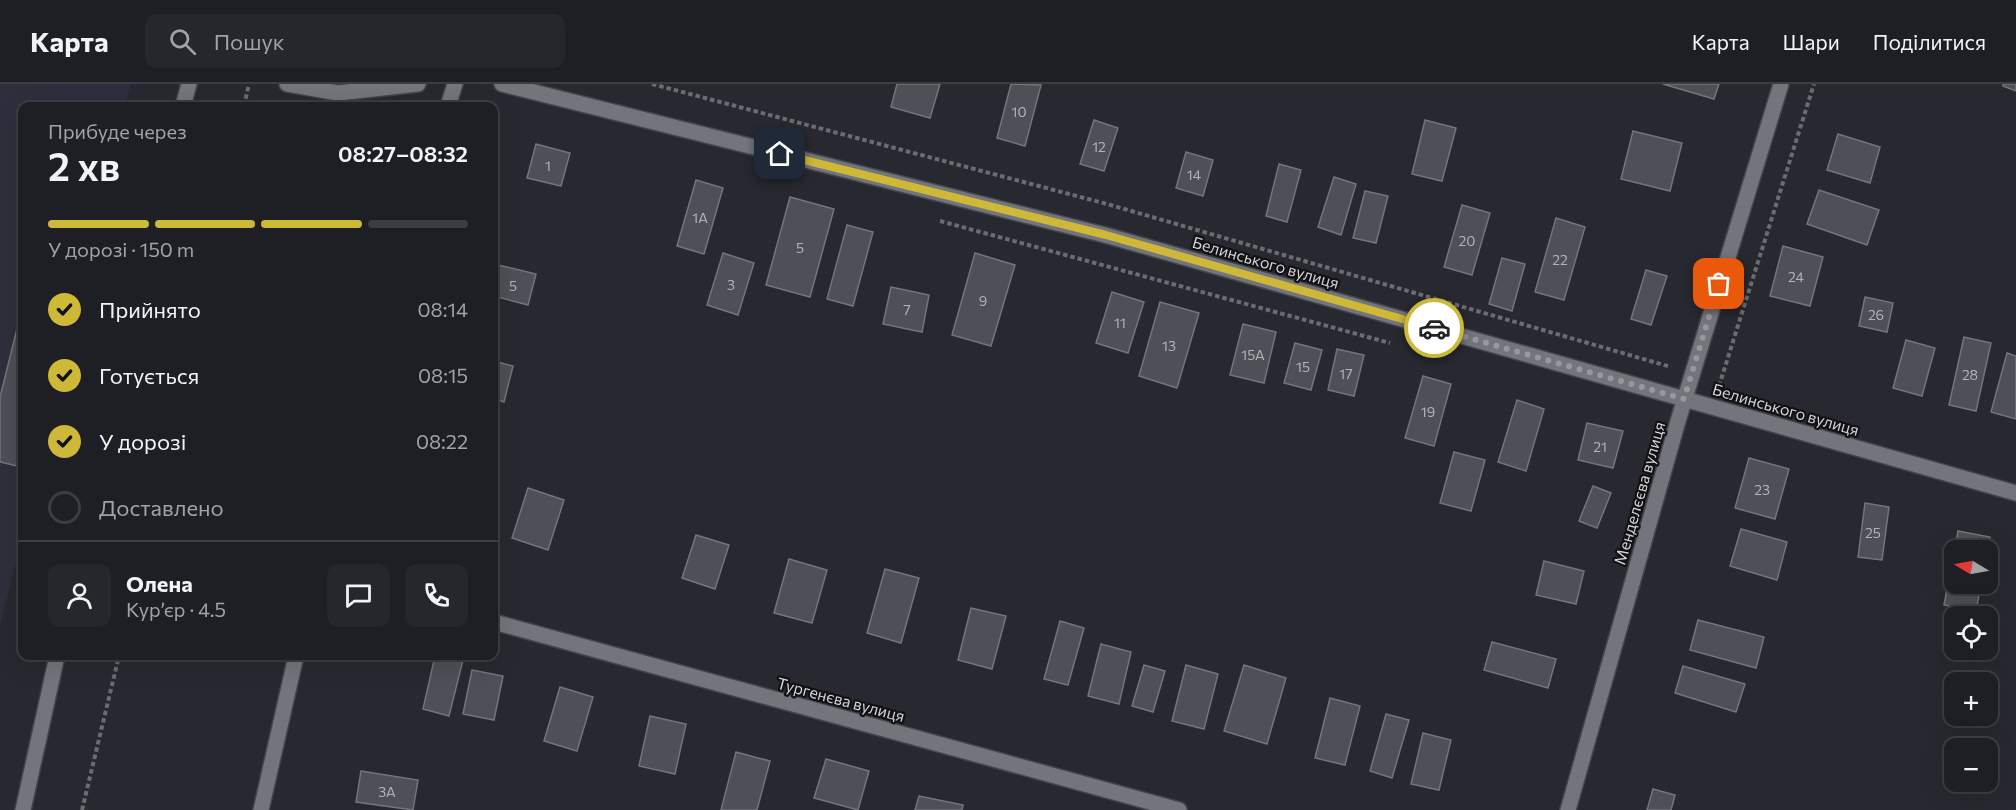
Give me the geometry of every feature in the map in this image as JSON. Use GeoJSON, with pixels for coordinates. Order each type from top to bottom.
{"type":"FeatureCollection","features":[{"type":"Feature","properties":{"kind":"street"},"geometry":{"type":"LineString","coordinates":[[184,102],[189,84]]}},
{"type":"Feature","properties":{"kind":"street"},"geometry":{"type":"LineString","coordinates":[[288,84],[338,93],[418,84]]}},
{"type":"Feature","properties":{"kind":"street"},"geometry":{"type":"LineString","coordinates":[[449,102],[455,84]]}},
{"type":"Feature","properties":{"kind":"street","name":"Белинського вулиця"},"geometry":{"type":"LineString","coordinates":[[502,84],[1106,235],[2016,493]]}},
{"type":"Feature","properties":{"kind":"street","name":"Менделєєва вулиця"},"geometry":{"type":"LineString","coordinates":[[1568,810],[1684,399],[1781,84]]}},
{"type":"Feature","properties":{"kind":"street","name":"Тургенєва вулиця"},"geometry":{"type":"LineString","coordinates":[[498,623],[1179,810]]}},
{"type":"Feature","properties":{"kind":"street"},"geometry":{"type":"LineString","coordinates":[[23,810],[56,660]]}},
{"type":"Feature","properties":{"kind":"street"},"geometry":{"type":"LineString","coordinates":[[261,810],[295,660]]}},
{"type":"Feature","properties":{"kind":"path"},"geometry":{"type":"LineString","coordinates":[[245,102],[249,84]]}},
{"type":"Feature","properties":{"kind":"path"},"geometry":{"type":"LineString","coordinates":[[651,84],[1107,204],[1692,373]]}},
{"type":"Feature","properties":{"kind":"path"},"geometry":{"type":"LineString","coordinates":[[1712,407],[1814,84]]}},
{"type":"Feature","properties":{"kind":"path"},"geometry":{"type":"LineString","coordinates":[[939,220],[1401,346]]}},
{"type":"Feature","properties":{"kind":"path"},"geometry":{"type":"LineString","coordinates":[[82,810],[118,660]]}},
{"type":"Feature","properties":{"kind":"shaded area"},"geometry":{"type":"Polygon","coordinates":[[[0,84],[131,84],[126,102],[18,102],[18,553],[0,626],[0,84]]]}},
{"type":"Feature","properties":{"kind":"building"},"geometry":{"type":"Polygon","coordinates":[[[897,84],[940,84],[930,118],[891,107],[897,84]]]}},
{"type":"Feature","properties":{"kind":"building"},"geometry":{"type":"Polygon","coordinates":[[[1011,84],[1041,85],[1025,146],[997,138],[1011,84]]]}},
{"type":"Feature","properties":{"kind":"building"},"geometry":{"type":"Polygon","coordinates":[[[1663,84],[1719,84],[1714,99],[1663,84]]]}},
{"type":"Feature","properties":{"kind":"building"},"geometry":{"type":"Polygon","coordinates":[[[2003,84],[2016,84],[2016,91],[2003,86],[2003,84]]]}},
{"type":"Feature","properties":{"kind":"building"},"geometry":{"type":"Polygon","coordinates":[[[1094,120],[1118,128],[1104,171],[1080,164],[1094,120]]]}},
{"type":"Feature","properties":{"kind":"building"},"geometry":{"type":"Polygon","coordinates":[[[1425,120],[1456,128],[1442,181],[1412,174],[1425,120]]]}},
{"type":"Feature","properties":{"kind":"building"},"geometry":{"type":"Polygon","coordinates":[[[1633,131],[1682,143],[1670,191],[1621,179],[1633,131]]]}},
{"type":"Feature","properties":{"kind":"building"},"geometry":{"type":"Polygon","coordinates":[[[1838,134],[1880,147],[1870,183],[1827,170],[1838,134]]]}},
{"type":"Feature","properties":{"kind":"building"},"geometry":{"type":"Polygon","coordinates":[[[536,144],[570,153],[561,186],[527,178],[536,144]]]}},
{"type":"Feature","properties":{"kind":"building"},"geometry":{"type":"Polygon","coordinates":[[[1186,152],[1213,160],[1203,196],[1176,188],[1186,152]]]}},
{"type":"Feature","properties":{"kind":"building"},"geometry":{"type":"Polygon","coordinates":[[[1279,164],[1301,170],[1287,222],[1266,216],[1279,164]]]}},
{"type":"Feature","properties":{"kind":"building"},"geometry":{"type":"Polygon","coordinates":[[[1334,177],[1356,184],[1341,235],[1318,227],[1334,177]]]}},
{"type":"Feature","properties":{"kind":"building"},"geometry":{"type":"Polygon","coordinates":[[[696,180],[723,188],[704,254],[677,246],[696,180]]]}},
{"type":"Feature","properties":{"kind":"building"},"geometry":{"type":"Polygon","coordinates":[[[1819,190],[1879,210],[1867,245],[1807,224],[1819,190]]]}},
{"type":"Feature","properties":{"kind":"building"},"geometry":{"type":"Polygon","coordinates":[[[1365,191],[1388,196],[1376,243],[1353,238],[1365,191]]]}},
{"type":"Feature","properties":{"kind":"building"},"geometry":{"type":"Polygon","coordinates":[[[790,197],[834,209],[810,297],[766,285],[790,197]]]}},
{"type":"Feature","properties":{"kind":"building"},"geometry":{"type":"Polygon","coordinates":[[[1462,205],[1490,213],[1472,275],[1444,267],[1462,205]]]}},
{"type":"Feature","properties":{"kind":"building"},"geometry":{"type":"Polygon","coordinates":[[[1556,218],[1585,227],[1564,300],[1535,292],[1556,218]]]}},
{"type":"Feature","properties":{"kind":"building"},"geometry":{"type":"Polygon","coordinates":[[[847,225],[873,232],[853,306],[827,299],[847,225]]]}},
{"type":"Feature","properties":{"kind":"building"},"geometry":{"type":"Polygon","coordinates":[[[1783,246],[1823,257],[1810,306],[1770,296],[1783,246]]]}},
{"type":"Feature","properties":{"kind":"building"},"geometry":{"type":"Polygon","coordinates":[[[723,253],[754,263],[738,315],[707,305],[723,253]]]}},
{"type":"Feature","properties":{"kind":"building"},"geometry":{"type":"Polygon","coordinates":[[[975,253],[1015,265],[991,346],[952,335],[975,253]]]}},
{"type":"Feature","properties":{"kind":"building"},"geometry":{"type":"Polygon","coordinates":[[[1502,258],[1525,264],[1512,311],[1489,304],[1502,258]]]}},
{"type":"Feature","properties":{"kind":"building"},"geometry":{"type":"Polygon","coordinates":[[[498,265],[536,274],[528,305],[498,297],[498,265]]]}},
{"type":"Feature","properties":{"kind":"building"},"geometry":{"type":"Polygon","coordinates":[[[1646,270],[1667,276],[1651,325],[1631,319],[1646,270]]]}},
{"type":"Feature","properties":{"kind":"building"},"geometry":{"type":"Polygon","coordinates":[[[891,287],[929,295],[922,332],[883,324],[891,287]]]}},
{"type":"Feature","properties":{"kind":"building"},"geometry":{"type":"Polygon","coordinates":[[[1112,292],[1144,302],[1128,353],[1096,343],[1112,292]]]}},
{"type":"Feature","properties":{"kind":"building"},"geometry":{"type":"Polygon","coordinates":[[[1865,297],[1893,303],[1887,332],[1859,326],[1865,297]]]}},
{"type":"Feature","properties":{"kind":"building"},"geometry":{"type":"Polygon","coordinates":[[[1160,302],[1199,313],[1177,388],[1139,376],[1160,302]]]}},
{"type":"Feature","properties":{"kind":"building"},"geometry":{"type":"Polygon","coordinates":[[[1243,324],[1276,332],[1264,383],[1230,375],[1243,324]]]}},
{"type":"Feature","properties":{"kind":"building"},"geometry":{"type":"Polygon","coordinates":[[[18,325],[18,466],[0,462],[0,397],[18,325]]]}},
{"type":"Feature","properties":{"kind":"building"},"geometry":{"type":"Polygon","coordinates":[[[1964,337],[1991,343],[1976,411],[1949,405],[1964,337]]]}},
{"type":"Feature","properties":{"kind":"building"},"geometry":{"type":"Polygon","coordinates":[[[1906,340],[1935,348],[1922,396],[1893,388],[1906,340]]]}},
{"type":"Feature","properties":{"kind":"building"},"geometry":{"type":"Polygon","coordinates":[[[1295,343],[1322,350],[1311,390],[1284,383],[1295,343]]]}},
{"type":"Feature","properties":{"kind":"building"},"geometry":{"type":"Polygon","coordinates":[[[1337,349],[1364,355],[1354,396],[1328,390],[1337,349]]]}},
{"type":"Feature","properties":{"kind":"building"},"geometry":{"type":"Polygon","coordinates":[[[2007,353],[2016,356],[2016,419],[1991,412],[2007,353]]]}},
{"type":"Feature","properties":{"kind":"building"},"geometry":{"type":"Polygon","coordinates":[[[498,362],[513,366],[504,402],[498,400],[498,362]]]}},
{"type":"Feature","properties":{"kind":"building"},"geometry":{"type":"Polygon","coordinates":[[[1423,376],[1451,384],[1434,446],[1405,438],[1423,376]]]}},
{"type":"Feature","properties":{"kind":"building"},"geometry":{"type":"Polygon","coordinates":[[[1517,400],[1544,409],[1526,471],[1498,462],[1517,400]]]}},
{"type":"Feature","properties":{"kind":"building"},"geometry":{"type":"Polygon","coordinates":[[[1587,423],[1623,431],[1613,468],[1578,460],[1587,423]]]}},
{"type":"Feature","properties":{"kind":"building"},"geometry":{"type":"Polygon","coordinates":[[[1454,452],[1485,460],[1471,511],[1440,503],[1454,452]]]}},
{"type":"Feature","properties":{"kind":"building"},"geometry":{"type":"Polygon","coordinates":[[[1749,458],[1789,469],[1775,519],[1735,508],[1749,458]]]}},
{"type":"Feature","properties":{"kind":"building"},"geometry":{"type":"Polygon","coordinates":[[[1593,486],[1611,493],[1597,528],[1579,521],[1593,486]]]}},
{"type":"Feature","properties":{"kind":"building"},"geometry":{"type":"Polygon","coordinates":[[[528,488],[564,500],[548,550],[512,538],[528,488]]]}},
{"type":"Feature","properties":{"kind":"building"},"geometry":{"type":"Polygon","coordinates":[[[1865,503],[1889,507],[1882,560],[1858,557],[1865,503]]]}},
{"type":"Feature","properties":{"kind":"building"},"geometry":{"type":"Polygon","coordinates":[[[1741,529],[1787,542],[1777,580],[1730,566],[1741,529]]]}},
{"type":"Feature","properties":{"kind":"building"},"geometry":{"type":"Polygon","coordinates":[[[1958,531],[1990,537],[1990,540],[1957,540],[1958,531]]]}},
{"type":"Feature","properties":{"kind":"building"},"geometry":{"type":"Polygon","coordinates":[[[696,535],[729,545],[715,589],[682,578],[696,535]]]}},
{"type":"Feature","properties":{"kind":"building"},"geometry":{"type":"Polygon","coordinates":[[[789,559],[827,570],[812,623],[774,613],[789,559]]]}},
{"type":"Feature","properties":{"kind":"building"},"geometry":{"type":"Polygon","coordinates":[[[1544,561],[1584,571],[1576,604],[1536,595],[1544,561]]]}},
{"type":"Feature","properties":{"kind":"building"},"geometry":{"type":"Polygon","coordinates":[[[885,569],[919,578],[901,643],[867,633],[885,569]]]}},
{"type":"Feature","properties":{"kind":"building"},"geometry":{"type":"Polygon","coordinates":[[[1946,594],[1979,594],[1977,606],[1944,605],[1946,594]]]}},
{"type":"Feature","properties":{"kind":"building"},"geometry":{"type":"Polygon","coordinates":[[[971,608],[1006,616],[992,669],[958,660],[971,608]]]}},
{"type":"Feature","properties":{"kind":"building"},"geometry":{"type":"Polygon","coordinates":[[[1698,620],[1764,637],[1756,668],[1690,650],[1698,620]]]}},
{"type":"Feature","properties":{"kind":"building"},"geometry":{"type":"Polygon","coordinates":[[[1060,621],[1084,628],[1068,685],[1044,679],[1060,621]]]}},
{"type":"Feature","properties":{"kind":"building"},"geometry":{"type":"Polygon","coordinates":[[[1492,642],[1556,659],[1548,688],[1484,670],[1492,642]]]}},
{"type":"Feature","properties":{"kind":"building"},"geometry":{"type":"Polygon","coordinates":[[[1101,644],[1131,652],[1119,704],[1088,696],[1101,644]]]}},
{"type":"Feature","properties":{"kind":"building"},"geometry":{"type":"Polygon","coordinates":[[[434,660],[463,660],[449,716],[423,709],[434,660]]]}},
{"type":"Feature","properties":{"kind":"building"},"geometry":{"type":"Polygon","coordinates":[[[1144,665],[1165,671],[1153,712],[1132,706],[1144,665]]]}},
{"type":"Feature","properties":{"kind":"building"},"geometry":{"type":"Polygon","coordinates":[[[1186,665],[1218,674],[1204,729],[1172,721],[1186,665]]]}},
{"type":"Feature","properties":{"kind":"building"},"geometry":{"type":"Polygon","coordinates":[[[1244,665],[1286,678],[1267,744],[1224,731],[1244,665]]]}},
{"type":"Feature","properties":{"kind":"building"},"geometry":{"type":"Polygon","coordinates":[[[1683,666],[1745,684],[1736,712],[1675,693],[1683,666]]]}},
{"type":"Feature","properties":{"kind":"building"},"geometry":{"type":"Polygon","coordinates":[[[472,670],[503,676],[494,720],[463,714],[472,670]]]}},
{"type":"Feature","properties":{"kind":"building"},"geometry":{"type":"Polygon","coordinates":[[[560,687],[593,697],[577,751],[544,741],[560,687]]]}},
{"type":"Feature","properties":{"kind":"building"},"geometry":{"type":"Polygon","coordinates":[[[1330,698],[1360,706],[1345,765],[1315,758],[1330,698]]]}},
{"type":"Feature","properties":{"kind":"building"},"geometry":{"type":"Polygon","coordinates":[[[1386,714],[1409,720],[1392,778],[1370,771],[1386,714]]]}},
{"type":"Feature","properties":{"kind":"building"},"geometry":{"type":"Polygon","coordinates":[[[650,716],[686,724],[675,774],[639,766],[650,716]]]}},
{"type":"Feature","properties":{"kind":"building"},"geometry":{"type":"Polygon","coordinates":[[[1423,733],[1451,740],[1439,790],[1411,784],[1423,733]]]}},
{"type":"Feature","properties":{"kind":"building"},"geometry":{"type":"Polygon","coordinates":[[[736,752],[770,761],[757,810],[721,810],[736,752]]]}},
{"type":"Feature","properties":{"kind":"building"},"geometry":{"type":"Polygon","coordinates":[[[826,759],[869,771],[858,810],[814,798],[826,759]]]}},
{"type":"Feature","properties":{"kind":"building"},"geometry":{"type":"Polygon","coordinates":[[[361,771],[418,780],[413,810],[356,802],[361,771]]]}},
{"type":"Feature","properties":{"kind":"building"},"geometry":{"type":"Polygon","coordinates":[[[1653,789],[1675,795],[1671,810],[1647,810],[1653,789]]]}},
{"type":"Feature","properties":{"kind":"building"},"geometry":{"type":"Polygon","coordinates":[[[919,796],[963,805],[962,810],[915,810],[919,796]]]}},
{"type":"Feature","properties":{"kind":"way so far"},"geometry":{"type":"LineString","coordinates":[[1434,328],[1684,399],[1719,284]]}},
{"type":"Feature","properties":{"kind":"route"},"geometry":{"type":"LineString","coordinates":[[780,154],[1106,235],[1434,328]]}}]}
